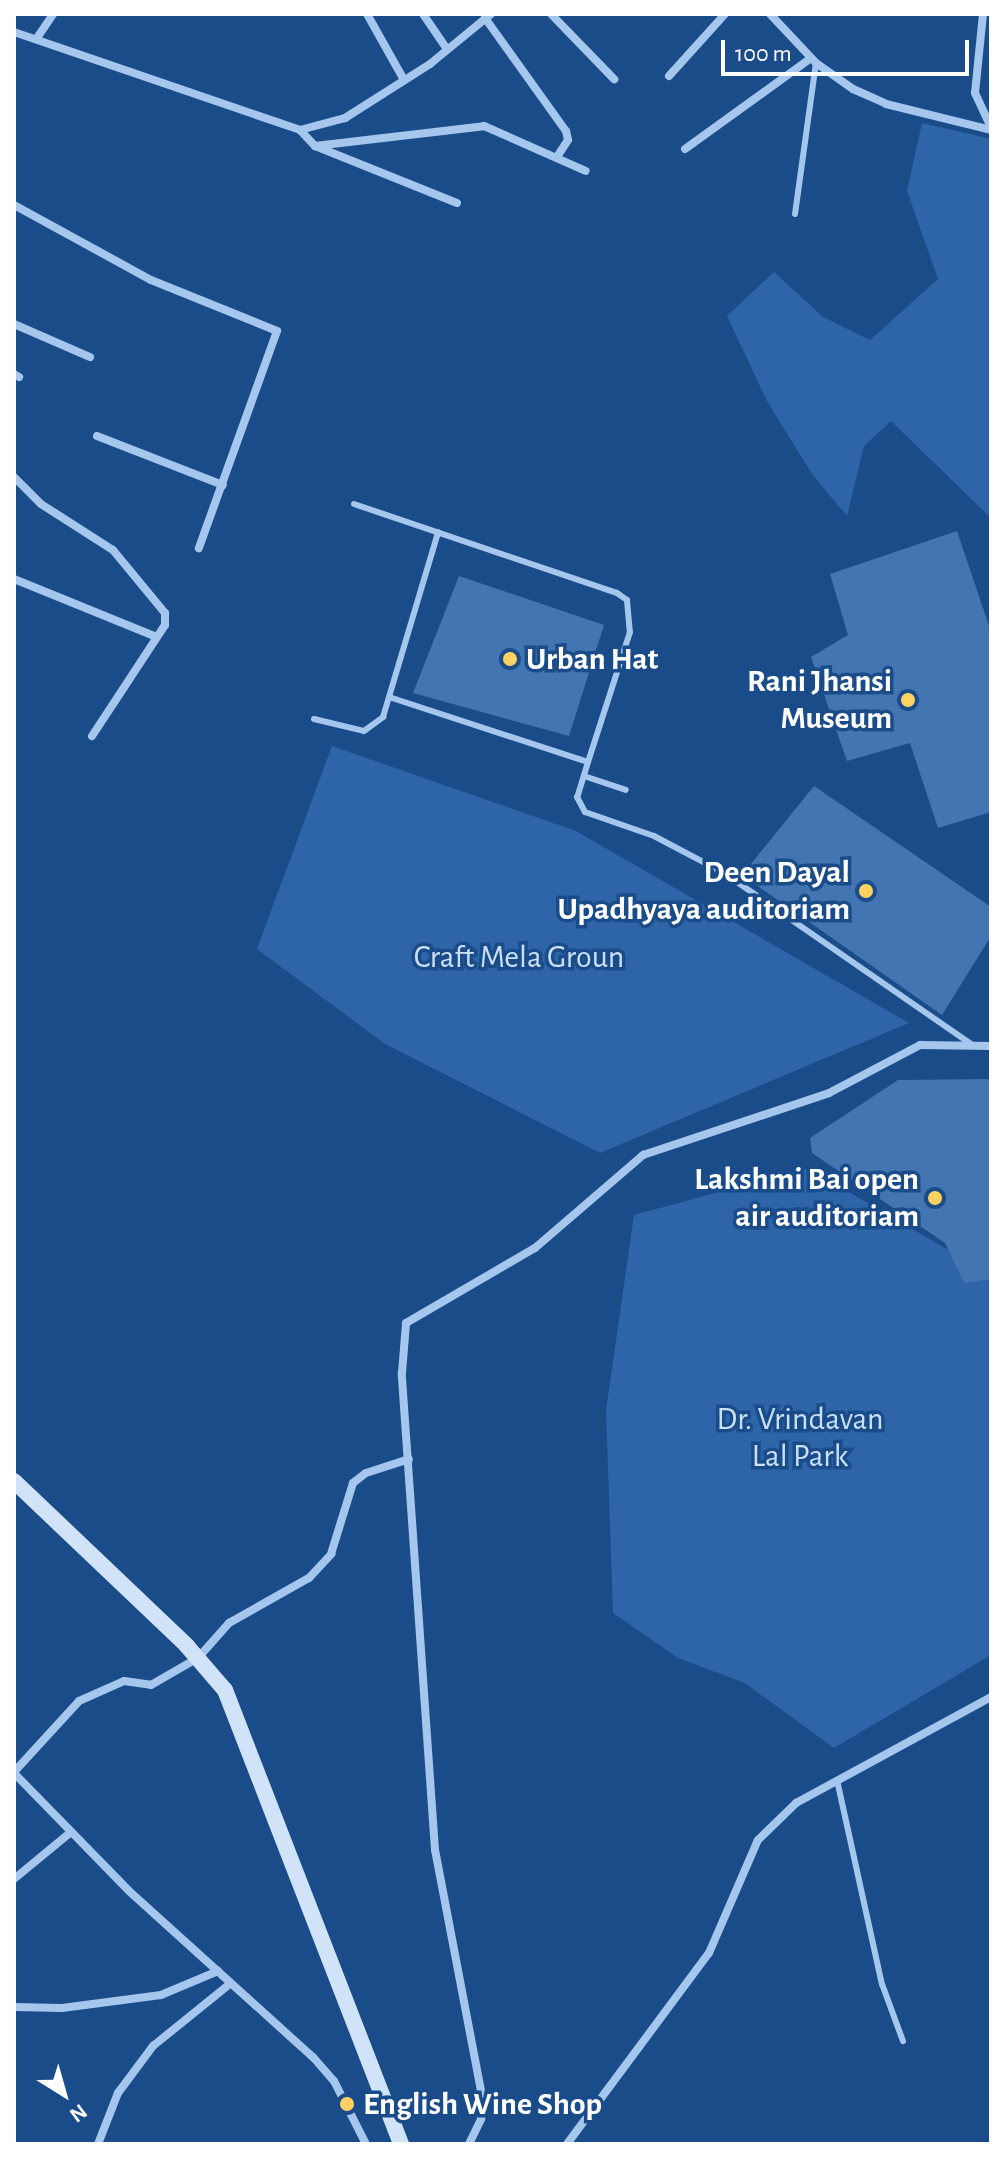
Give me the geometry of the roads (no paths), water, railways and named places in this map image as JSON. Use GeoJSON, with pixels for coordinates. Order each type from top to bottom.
{"type":"FeatureCollection","features":[{"type":"Feature","properties":{"kind":"street"},"geometry":{"type":"LineString","coordinates":[[37,38],[53,14]]}},
{"type":"Feature","properties":{"kind":"street"},"geometry":{"type":"LineString","coordinates":[[367,14],[404,80]]}},
{"type":"Feature","properties":{"kind":"street"},"geometry":{"type":"LineString","coordinates":[[423,14],[447,49]]}},
{"type":"Feature","properties":{"kind":"street"},"geometry":{"type":"LineString","coordinates":[[551,14],[614,79]]}},
{"type":"Feature","properties":{"kind":"street"},"geometry":{"type":"LineString","coordinates":[[669,76],[725,14]]}},
{"type":"Feature","properties":{"kind":"street"},"geometry":{"type":"LineString","coordinates":[[770,14],[814,61],[886,104],[991,129]]}},
{"type":"Feature","properties":{"kind":"street"},"geometry":{"type":"LineString","coordinates":[[983,14],[975,93],[991,129]]}},
{"type":"Feature","properties":{"kind":"street"},"geometry":{"type":"LineString","coordinates":[[300,130],[345,118],[447,49],[483,17],[566,131],[568,140],[557,157]]}},
{"type":"Feature","properties":{"kind":"street"},"geometry":{"type":"LineString","coordinates":[[14,32],[300,130],[315,146],[457,203]]}},
{"type":"Feature","properties":{"kind":"street"},"geometry":{"type":"LineString","coordinates":[[685,149],[814,61]]}},
{"type":"Feature","properties":{"kind":"street"},"geometry":{"type":"LineString","coordinates":[[315,146],[484,126],[586,171]]}},
{"type":"Feature","properties":{"kind":"street"},"geometry":{"type":"LineString","coordinates":[[14,205],[151,280],[277,331],[199,548]]}},
{"type":"Feature","properties":{"kind":"street"},"geometry":{"type":"LineString","coordinates":[[14,324],[90,357]]}},
{"type":"Feature","properties":{"kind":"street"},"geometry":{"type":"LineString","coordinates":[[97,436],[223,485]]}},
{"type":"Feature","properties":{"kind":"street"},"geometry":{"type":"LineString","coordinates":[[14,477],[41,504],[113,550],[152,592],[165,613],[157,637],[92,736]]}},
{"type":"Feature","properties":{"kind":"street"},"geometry":{"type":"LineString","coordinates":[[14,579],[157,637]]}},
{"type":"Feature","properties":{"kind":"street"},"geometry":{"type":"LineString","coordinates":[[469,2144],[481,2119],[482,2096],[435,1850],[403,1336],[414,1314],[535,1248],[643,1155],[829,1093],[920,1045],[991,1046]]}},
{"type":"Feature","properties":{"kind":"street"},"geometry":{"type":"LineString","coordinates":[[366,2144],[334,2081],[71,1832],[14,1773],[79,1701],[124,1681],[151,1685],[198,1658],[229,1623],[322,1568],[337,1539],[353,1483],[366,1473],[409,1459]]}},
{"type":"Feature","properties":{"kind":"street"},"geometry":{"type":"LineString","coordinates":[[14,1481],[198,1658],[238,1715],[401,2144]]}},
{"type":"Feature","properties":{"kind":"street"},"geometry":{"type":"LineString","coordinates":[[567,2144],[709,1953],[758,1840],[796,1803],[991,1697]]}},
{"type":"Feature","properties":{"kind":"street"},"geometry":{"type":"LineString","coordinates":[[14,1879],[71,1832]]}},
{"type":"Feature","properties":{"kind":"street"},"geometry":{"type":"LineString","coordinates":[[14,2007],[62,2008],[161,1995],[218,1971]]}},
{"type":"Feature","properties":{"kind":"street"},"geometry":{"type":"LineString","coordinates":[[98,2144],[118,2093],[153,2046],[231,1983]]}},
{"type":"Feature","properties":{"kind":"lane"},"geometry":{"type":"LineString","coordinates":[[795,214],[814,61]]}},
{"type":"Feature","properties":{"kind":"lane"},"geometry":{"type":"LineString","coordinates":[[354,504],[617,593],[627,600],[630,632],[577,797],[585,812],[654,836],[724,873],[971,1044]]}},
{"type":"Feature","properties":{"kind":"lane"},"geometry":{"type":"LineString","coordinates":[[314,719],[364,731],[383,717],[438,532]]}},
{"type":"Feature","properties":{"kind":"lane"},"geometry":{"type":"LineString","coordinates":[[389,697],[588,762]]}},
{"type":"Feature","properties":{"kind":"lane"},"geometry":{"type":"LineString","coordinates":[[584,776],[626,790]]}},
{"type":"Feature","properties":{"kind":"lane"},"geometry":{"type":"LineString","coordinates":[[837,1780],[882,1984],[903,2041]]}},
{"type":"Feature","properties":{"kind":"place","name":"Urban Hat"},"geometry":{"type":"Point","coordinates":[510,659]}},
{"type":"Feature","properties":{"kind":"place","name":"Rani Jhansi Museum"},"geometry":{"type":"Point","coordinates":[908,700]}},
{"type":"Feature","properties":{"kind":"place","name":"Deen Dayal Upadhyaya auditoriam"},"geometry":{"type":"Point","coordinates":[866,891]}},
{"type":"Feature","properties":{"kind":"place","name":"Lakshmi Bai open air auditoriam"},"geometry":{"type":"Point","coordinates":[935,1198]}},
{"type":"Feature","properties":{"kind":"place","name":"English Wine Shop"},"geometry":{"type":"Point","coordinates":[347,2104]}},
{"type":"Feature","properties":{"kind":"park label","name":"Craft Mela Groun"},"geometry":{"type":"Point","coordinates":[519,957]}},
{"type":"Feature","properties":{"kind":"park label","name":"Dr. Vrindavan Lal Park"},"geometry":{"type":"Point","coordinates":[800,1438]}}]}
